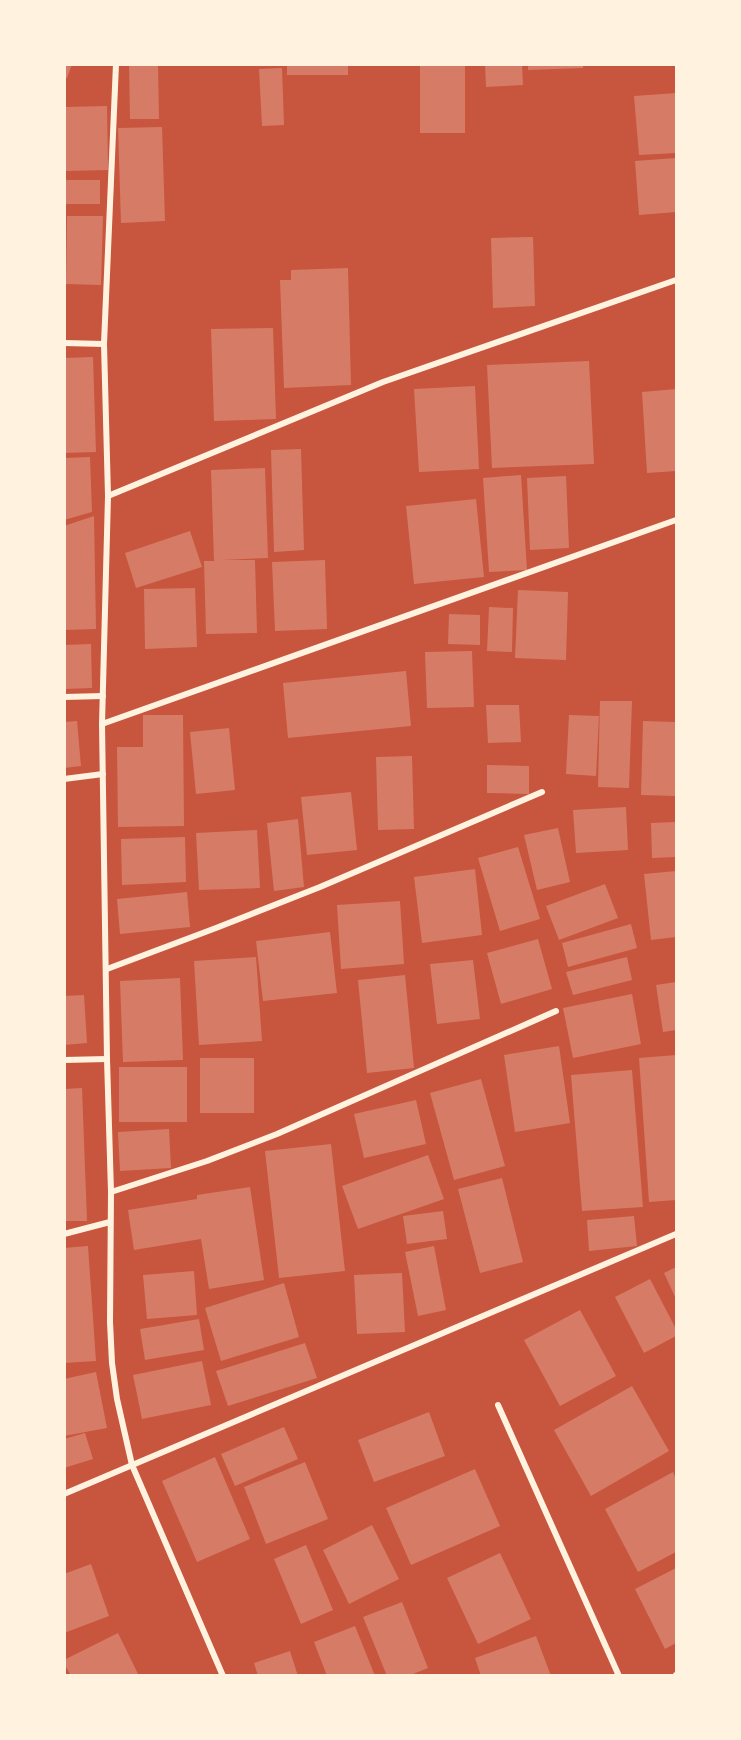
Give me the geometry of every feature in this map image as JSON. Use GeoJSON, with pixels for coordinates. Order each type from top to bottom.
{"type":"FeatureCollection","features":[{"type":"Feature","properties":{"kind":"street"},"geometry":{"type":"LineString","coordinates":[[116,64],[104,344],[108,496],[102,724],[112,1363],[117,1399],[132,1465],[223,1676]]}},
{"type":"Feature","properties":{"kind":"street"},"geometry":{"type":"LineString","coordinates":[[108,496],[383,382],[676,280]]}},
{"type":"Feature","properties":{"kind":"street"},"geometry":{"type":"LineString","coordinates":[[64,343],[104,344]]}},
{"type":"Feature","properties":{"kind":"street"},"geometry":{"type":"LineString","coordinates":[[102,724],[676,520]]}},
{"type":"Feature","properties":{"kind":"street"},"geometry":{"type":"LineString","coordinates":[[64,697],[103,696]]}},
{"type":"Feature","properties":{"kind":"street"},"geometry":{"type":"LineString","coordinates":[[64,779],[103,774]]}},
{"type":"Feature","properties":{"kind":"street"},"geometry":{"type":"LineString","coordinates":[[106,969],[299,895],[542,792]]}},
{"type":"Feature","properties":{"kind":"street"},"geometry":{"type":"LineString","coordinates":[[111,1192],[207,1161],[277,1134],[556,1011]]}},
{"type":"Feature","properties":{"kind":"street"},"geometry":{"type":"LineString","coordinates":[[64,1060],[107,1059]]}},
{"type":"Feature","properties":{"kind":"street"},"geometry":{"type":"LineString","coordinates":[[64,1234],[111,1222]]}},
{"type":"Feature","properties":{"kind":"street"},"geometry":{"type":"LineString","coordinates":[[64,1494],[676,1234]]}},
{"type":"Feature","properties":{"kind":"street"},"geometry":{"type":"LineString","coordinates":[[498,1405],[619,1676]]}},
{"type":"Feature","properties":{"kind":"building"},"geometry":{"type":"Polygon","coordinates":[[[64,64],[72,64],[67,78],[64,77],[64,64]]]}},
{"type":"Feature","properties":{"kind":"building"},"geometry":{"type":"Polygon","coordinates":[[[129,64],[158,64],[159,119],[130,119],[129,64]]]}},
{"type":"Feature","properties":{"kind":"building"},"geometry":{"type":"Polygon","coordinates":[[[287,64],[348,64],[348,75],[287,75],[287,64]]]}},
{"type":"Feature","properties":{"kind":"building"},"geometry":{"type":"Polygon","coordinates":[[[485,64],[522,64],[523,85],[486,87],[485,64]]]}},
{"type":"Feature","properties":{"kind":"building"},"geometry":{"type":"Polygon","coordinates":[[[528,64],[583,64],[583,68],[528,70],[528,64]]]}},
{"type":"Feature","properties":{"kind":"building"},"geometry":{"type":"Polygon","coordinates":[[[420,66],[465,66],[465,133],[420,133],[420,66]]]}},
{"type":"Feature","properties":{"kind":"building"},"geometry":{"type":"Polygon","coordinates":[[[282,68],[284,125],[262,126],[259,69],[282,68]]]}},
{"type":"Feature","properties":{"kind":"building"},"geometry":{"type":"Polygon","coordinates":[[[676,93],[676,153],[639,155],[634,96],[676,93]]]}},
{"type":"Feature","properties":{"kind":"building"},"geometry":{"type":"Polygon","coordinates":[[[107,106],[108,170],[64,171],[64,107],[107,106]]]}},
{"type":"Feature","properties":{"kind":"building"},"geometry":{"type":"Polygon","coordinates":[[[162,127],[165,221],[121,223],[118,128],[162,127]]]}},
{"type":"Feature","properties":{"kind":"building"},"geometry":{"type":"Polygon","coordinates":[[[676,158],[676,212],[639,215],[635,161],[676,158]]]}},
{"type":"Feature","properties":{"kind":"building"},"geometry":{"type":"Polygon","coordinates":[[[64,180],[100,180],[100,204],[64,204],[64,180]]]}},
{"type":"Feature","properties":{"kind":"building"},"geometry":{"type":"Polygon","coordinates":[[[67,216],[103,216],[101,285],[66,284],[67,216]]]}},
{"type":"Feature","properties":{"kind":"building"},"geometry":{"type":"Polygon","coordinates":[[[533,237],[535,306],[493,308],[491,238],[533,237]]]}},
{"type":"Feature","properties":{"kind":"building"},"geometry":{"type":"Polygon","coordinates":[[[348,268],[351,385],[284,388],[280,280],[291,280],[291,270],[348,268]]]}},
{"type":"Feature","properties":{"kind":"building"},"geometry":{"type":"Polygon","coordinates":[[[273,328],[276,419],[214,421],[211,329],[273,328]]]}},
{"type":"Feature","properties":{"kind":"building"},"geometry":{"type":"Polygon","coordinates":[[[93,357],[96,452],[64,453],[64,358],[93,357]]]}},
{"type":"Feature","properties":{"kind":"building"},"geometry":{"type":"Polygon","coordinates":[[[589,361],[594,464],[492,468],[487,365],[589,361]]]}},
{"type":"Feature","properties":{"kind":"building"},"geometry":{"type":"Polygon","coordinates":[[[475,386],[479,469],[419,472],[414,389],[475,386]]]}},
{"type":"Feature","properties":{"kind":"building"},"geometry":{"type":"Polygon","coordinates":[[[676,389],[676,471],[647,473],[642,392],[676,389]]]}},
{"type":"Feature","properties":{"kind":"building"},"geometry":{"type":"Polygon","coordinates":[[[301,449],[304,550],[274,552],[271,450],[301,449]]]}},
{"type":"Feature","properties":{"kind":"building"},"geometry":{"type":"Polygon","coordinates":[[[90,457],[92,512],[64,520],[64,458],[90,457]]]}},
{"type":"Feature","properties":{"kind":"building"},"geometry":{"type":"Polygon","coordinates":[[[265,468],[268,558],[222,560],[255,560],[257,633],[206,634],[204,561],[214,561],[211,470],[265,468]]]}},
{"type":"Feature","properties":{"kind":"building"},"geometry":{"type":"Polygon","coordinates":[[[521,475],[527,570],[489,572],[483,478],[521,475]]]}},
{"type":"Feature","properties":{"kind":"building"},"geometry":{"type":"Polygon","coordinates":[[[566,476],[569,548],[530,550],[527,478],[566,476]]]}},
{"type":"Feature","properties":{"kind":"building"},"geometry":{"type":"Polygon","coordinates":[[[476,499],[484,577],[414,584],[406,506],[476,499]]]}},
{"type":"Feature","properties":{"kind":"building"},"geometry":{"type":"Polygon","coordinates":[[[94,516],[96,629],[64,630],[64,526],[94,516]]]}},
{"type":"Feature","properties":{"kind":"building"},"geometry":{"type":"Polygon","coordinates":[[[190,531],[202,567],[136,588],[125,553],[190,531]]]}},
{"type":"Feature","properties":{"kind":"building"},"geometry":{"type":"Polygon","coordinates":[[[325,560],[327,629],[275,631],[272,562],[325,560]]]}},
{"type":"Feature","properties":{"kind":"building"},"geometry":{"type":"Polygon","coordinates":[[[195,588],[197,647],[145,649],[144,589],[195,588]]]}},
{"type":"Feature","properties":{"kind":"building"},"geometry":{"type":"Polygon","coordinates":[[[518,590],[568,592],[566,660],[515,658],[518,590]]]}},
{"type":"Feature","properties":{"kind":"building"},"geometry":{"type":"Polygon","coordinates":[[[489,607],[513,608],[512,652],[487,651],[489,607]]]}},
{"type":"Feature","properties":{"kind":"building"},"geometry":{"type":"Polygon","coordinates":[[[449,614],[480,615],[480,645],[448,644],[449,614]]]}},
{"type":"Feature","properties":{"kind":"building"},"geometry":{"type":"Polygon","coordinates":[[[91,644],[92,688],[64,689],[64,645],[91,644]]]}},
{"type":"Feature","properties":{"kind":"building"},"geometry":{"type":"Polygon","coordinates":[[[472,651],[474,707],[427,708],[425,652],[472,651]]]}},
{"type":"Feature","properties":{"kind":"building"},"geometry":{"type":"Polygon","coordinates":[[[406,671],[411,726],[288,738],[283,683],[406,671]]]}},
{"type":"Feature","properties":{"kind":"building"},"geometry":{"type":"Polygon","coordinates":[[[600,701],[632,701],[629,788],[598,787],[600,701]]]}},
{"type":"Feature","properties":{"kind":"building"},"geometry":{"type":"Polygon","coordinates":[[[486,705],[519,705],[521,742],[488,743],[486,705]]]}},
{"type":"Feature","properties":{"kind":"building"},"geometry":{"type":"Polygon","coordinates":[[[143,715],[183,715],[184,826],[118,827],[117,747],[143,747],[143,715]]]}},
{"type":"Feature","properties":{"kind":"building"},"geometry":{"type":"Polygon","coordinates":[[[569,715],[599,716],[596,776],[566,774],[569,715]]]}},
{"type":"Feature","properties":{"kind":"building"},"geometry":{"type":"Polygon","coordinates":[[[77,721],[81,766],[64,768],[64,722],[77,721]]]}},
{"type":"Feature","properties":{"kind":"building"},"geometry":{"type":"Polygon","coordinates":[[[643,721],[676,722],[676,796],[641,795],[643,721]]]}},
{"type":"Feature","properties":{"kind":"building"},"geometry":{"type":"Polygon","coordinates":[[[229,728],[235,790],[196,794],[190,732],[229,728]]]}},
{"type":"Feature","properties":{"kind":"building"},"geometry":{"type":"Polygon","coordinates":[[[412,756],[414,829],[378,830],[376,757],[412,756]]]}},
{"type":"Feature","properties":{"kind":"building"},"geometry":{"type":"Polygon","coordinates":[[[487,765],[529,766],[529,794],[487,793],[487,765]]]}},
{"type":"Feature","properties":{"kind":"building"},"geometry":{"type":"Polygon","coordinates":[[[351,792],[357,850],[307,855],[301,797],[351,792]]]}},
{"type":"Feature","properties":{"kind":"building"},"geometry":{"type":"Polygon","coordinates":[[[626,807],[628,850],[576,853],[573,810],[626,807]]]}},
{"type":"Feature","properties":{"kind":"building"},"geometry":{"type":"Polygon","coordinates":[[[298,819],[304,887],[274,891],[267,823],[298,819]]]}},
{"type":"Feature","properties":{"kind":"building"},"geometry":{"type":"Polygon","coordinates":[[[676,822],[676,857],[652,858],[651,823],[676,822]]]}},
{"type":"Feature","properties":{"kind":"building"},"geometry":{"type":"Polygon","coordinates":[[[558,828],[570,882],[537,890],[524,835],[558,828]]]}},
{"type":"Feature","properties":{"kind":"building"},"geometry":{"type":"Polygon","coordinates":[[[257,830],[260,888],[199,890],[196,833],[257,830]]]}},
{"type":"Feature","properties":{"kind":"building"},"geometry":{"type":"Polygon","coordinates":[[[185,837],[186,882],[122,885],[121,839],[185,837]]]}},
{"type":"Feature","properties":{"kind":"building"},"geometry":{"type":"Polygon","coordinates":[[[518,847],[540,919],[500,931],[478,858],[518,847]]]}},
{"type":"Feature","properties":{"kind":"building"},"geometry":{"type":"Polygon","coordinates":[[[475,869],[482,935],[422,943],[414,877],[475,869]]]}},
{"type":"Feature","properties":{"kind":"building"},"geometry":{"type":"Polygon","coordinates":[[[676,871],[676,937],[651,940],[644,874],[676,871]]]}},
{"type":"Feature","properties":{"kind":"building"},"geometry":{"type":"Polygon","coordinates":[[[605,884],[618,918],[559,940],[546,906],[605,884]]]}},
{"type":"Feature","properties":{"kind":"building"},"geometry":{"type":"Polygon","coordinates":[[[187,892],[190,927],[120,934],[117,899],[187,892]]]}},
{"type":"Feature","properties":{"kind":"building"},"geometry":{"type":"Polygon","coordinates":[[[400,901],[404,964],[341,969],[337,905],[400,901]]]}},
{"type":"Feature","properties":{"kind":"building"},"geometry":{"type":"Polygon","coordinates":[[[631,924],[637,948],[568,967],[562,943],[631,924]]]}},
{"type":"Feature","properties":{"kind":"building"},"geometry":{"type":"Polygon","coordinates":[[[330,932],[337,993],[263,1001],[256,941],[330,932]]]}},
{"type":"Feature","properties":{"kind":"building"},"geometry":{"type":"Polygon","coordinates":[[[538,939],[552,989],[501,1004],[487,953],[538,939]]]}},
{"type":"Feature","properties":{"kind":"building"},"geometry":{"type":"Polygon","coordinates":[[[256,957],[262,1041],[199,1045],[194,961],[256,957]]]}},
{"type":"Feature","properties":{"kind":"building"},"geometry":{"type":"Polygon","coordinates":[[[627,957],[632,980],[573,995],[566,972],[627,957]]]}},
{"type":"Feature","properties":{"kind":"building"},"geometry":{"type":"Polygon","coordinates":[[[473,960],[480,1019],[437,1024],[430,964],[473,960]]]}},
{"type":"Feature","properties":{"kind":"building"},"geometry":{"type":"Polygon","coordinates":[[[405,975],[414,1068],[367,1073],[358,980],[405,975]]]}},
{"type":"Feature","properties":{"kind":"building"},"geometry":{"type":"Polygon","coordinates":[[[180,978],[183,1060],[123,1062],[120,981],[180,978]]]}},
{"type":"Feature","properties":{"kind":"building"},"geometry":{"type":"Polygon","coordinates":[[[676,982],[676,1030],[663,1032],[656,985],[676,982]]]}},
{"type":"Feature","properties":{"kind":"building"},"geometry":{"type":"Polygon","coordinates":[[[632,994],[641,1044],[573,1058],[563,1008],[632,994]]]}},
{"type":"Feature","properties":{"kind":"building"},"geometry":{"type":"Polygon","coordinates":[[[84,995],[87,1043],[64,1045],[64,996],[84,995]]]}},
{"type":"Feature","properties":{"kind":"building"},"geometry":{"type":"Polygon","coordinates":[[[559,1046],[570,1123],[515,1132],[504,1055],[559,1046]]]}},
{"type":"Feature","properties":{"kind":"building"},"geometry":{"type":"Polygon","coordinates":[[[676,1055],[676,1200],[649,1202],[639,1058],[676,1055]]]}},
{"type":"Feature","properties":{"kind":"building"},"geometry":{"type":"Polygon","coordinates":[[[200,1058],[254,1058],[254,1113],[200,1113],[200,1058]]]}},
{"type":"Feature","properties":{"kind":"building"},"geometry":{"type":"Polygon","coordinates":[[[119,1067],[187,1067],[187,1122],[119,1122],[119,1067]]]}},
{"type":"Feature","properties":{"kind":"building"},"geometry":{"type":"Polygon","coordinates":[[[632,1070],[643,1207],[582,1211],[571,1075],[632,1070]]]}},
{"type":"Feature","properties":{"kind":"building"},"geometry":{"type":"Polygon","coordinates":[[[481,1079],[505,1166],[454,1180],[430,1093],[481,1079]]]}},
{"type":"Feature","properties":{"kind":"building"},"geometry":{"type":"Polygon","coordinates":[[[82,1088],[87,1221],[64,1221],[64,1089],[82,1088]]]}},
{"type":"Feature","properties":{"kind":"building"},"geometry":{"type":"Polygon","coordinates":[[[416,1100],[426,1144],[364,1158],[354,1114],[416,1100]]]}},
{"type":"Feature","properties":{"kind":"building"},"geometry":{"type":"Polygon","coordinates":[[[169,1129],[171,1168],[120,1171],[118,1132],[169,1129]]]}},
{"type":"Feature","properties":{"kind":"building"},"geometry":{"type":"Polygon","coordinates":[[[331,1144],[345,1271],[279,1278],[265,1151],[331,1144]]]}},
{"type":"Feature","properties":{"kind":"building"},"geometry":{"type":"Polygon","coordinates":[[[428,1155],[444,1199],[358,1229],[342,1186],[428,1155]]]}},
{"type":"Feature","properties":{"kind":"building"},"geometry":{"type":"Polygon","coordinates":[[[502,1178],[523,1262],[480,1273],[458,1189],[502,1178]]]}},
{"type":"Feature","properties":{"kind":"building"},"geometry":{"type":"Polygon","coordinates":[[[250,1187],[264,1280],[209,1289],[201,1239],[134,1250],[128,1210],[197,1199],[197,1195],[250,1187]]]}},
{"type":"Feature","properties":{"kind":"building"},"geometry":{"type":"Polygon","coordinates":[[[443,1211],[447,1239],[407,1244],[403,1216],[443,1211]]]}},
{"type":"Feature","properties":{"kind":"building"},"geometry":{"type":"Polygon","coordinates":[[[634,1216],[637,1246],[589,1251],[587,1220],[634,1216]]]}},
{"type":"Feature","properties":{"kind":"building"},"geometry":{"type":"Polygon","coordinates":[[[88,1246],[96,1361],[64,1363],[64,1248],[88,1246]]]}},
{"type":"Feature","properties":{"kind":"building"},"geometry":{"type":"Polygon","coordinates":[[[434,1246],[446,1310],[418,1316],[405,1252],[434,1246]]]}},
{"type":"Feature","properties":{"kind":"building"},"geometry":{"type":"Polygon","coordinates":[[[676,1267],[676,1299],[664,1273],[676,1267]]]}},
{"type":"Feature","properties":{"kind":"building"},"geometry":{"type":"Polygon","coordinates":[[[194,1271],[197,1315],[147,1319],[143,1275],[194,1271]]]}},
{"type":"Feature","properties":{"kind":"building"},"geometry":{"type":"Polygon","coordinates":[[[402,1273],[405,1332],[357,1334],[354,1275],[402,1273]]]}},
{"type":"Feature","properties":{"kind":"building"},"geometry":{"type":"Polygon","coordinates":[[[650,1279],[676,1329],[676,1336],[644,1353],[615,1297],[650,1279]]]}},
{"type":"Feature","properties":{"kind":"building"},"geometry":{"type":"Polygon","coordinates":[[[284,1283],[299,1337],[221,1361],[205,1308],[284,1283]]]}},
{"type":"Feature","properties":{"kind":"building"},"geometry":{"type":"Polygon","coordinates":[[[580,1310],[616,1376],[560,1406],[524,1340],[580,1310]]]}},
{"type":"Feature","properties":{"kind":"building"},"geometry":{"type":"Polygon","coordinates":[[[199,1319],[204,1350],[145,1360],[140,1329],[199,1319]]]}},
{"type":"Feature","properties":{"kind":"building"},"geometry":{"type":"Polygon","coordinates":[[[305,1343],[317,1378],[228,1406],[216,1371],[305,1343]]]}},
{"type":"Feature","properties":{"kind":"building"},"geometry":{"type":"Polygon","coordinates":[[[202,1361],[211,1405],[142,1419],[133,1375],[202,1361]]]}},
{"type":"Feature","properties":{"kind":"building"},"geometry":{"type":"Polygon","coordinates":[[[96,1372],[107,1428],[64,1436],[64,1379],[96,1372]]]}},
{"type":"Feature","properties":{"kind":"building"},"geometry":{"type":"Polygon","coordinates":[[[632,1386],[669,1451],[591,1496],[554,1430],[632,1386]]]}},
{"type":"Feature","properties":{"kind":"building"},"geometry":{"type":"Polygon","coordinates":[[[429,1412],[445,1456],[374,1482],[358,1440],[429,1412]]]}},
{"type":"Feature","properties":{"kind":"building"},"geometry":{"type":"Polygon","coordinates":[[[284,1427],[298,1459],[235,1486],[221,1454],[284,1427]]]}},
{"type":"Feature","properties":{"kind":"building"},"geometry":{"type":"Polygon","coordinates":[[[85,1433],[93,1459],[64,1468],[64,1439],[85,1433]]]}},
{"type":"Feature","properties":{"kind":"building"},"geometry":{"type":"Polygon","coordinates":[[[215,1457],[250,1539],[197,1562],[162,1481],[215,1457]]]}},
{"type":"Feature","properties":{"kind":"building"},"geometry":{"type":"Polygon","coordinates":[[[305,1462],[328,1519],[266,1544],[244,1487],[305,1462]]]}},
{"type":"Feature","properties":{"kind":"building"},"geometry":{"type":"Polygon","coordinates":[[[475,1469],[500,1526],[411,1565],[386,1508],[475,1469]]]}},
{"type":"Feature","properties":{"kind":"building"},"geometry":{"type":"Polygon","coordinates":[[[673,1472],[676,1479],[676,1552],[638,1572],[605,1509],[673,1472]]]}},
{"type":"Feature","properties":{"kind":"building"},"geometry":{"type":"Polygon","coordinates":[[[372,1525],[399,1579],[349,1604],[323,1550],[372,1525]]]}},
{"type":"Feature","properties":{"kind":"building"},"geometry":{"type":"Polygon","coordinates":[[[306,1545],[333,1610],[301,1624],[274,1559],[306,1545]]]}},
{"type":"Feature","properties":{"kind":"building"},"geometry":{"type":"Polygon","coordinates":[[[500,1553],[531,1619],[478,1644],[447,1578],[500,1553]]]}},
{"type":"Feature","properties":{"kind":"building"},"geometry":{"type":"Polygon","coordinates":[[[91,1564],[109,1616],[64,1633],[64,1574],[91,1564]]]}},
{"type":"Feature","properties":{"kind":"building"},"geometry":{"type":"Polygon","coordinates":[[[676,1568],[676,1643],[665,1649],[635,1589],[676,1568]]]}},
{"type":"Feature","properties":{"kind":"building"},"geometry":{"type":"Polygon","coordinates":[[[402,1602],[428,1668],[408,1676],[387,1676],[363,1617],[402,1602]]]}},
{"type":"Feature","properties":{"kind":"building"},"geometry":{"type":"Polygon","coordinates":[[[355,1626],[375,1676],[327,1676],[314,1642],[355,1626]]]}},
{"type":"Feature","properties":{"kind":"building"},"geometry":{"type":"Polygon","coordinates":[[[118,1633],[139,1676],[71,1676],[64,1660],[118,1633]]]}},
{"type":"Feature","properties":{"kind":"building"},"geometry":{"type":"Polygon","coordinates":[[[536,1636],[551,1676],[481,1676],[475,1658],[536,1636]]]}},
{"type":"Feature","properties":{"kind":"building"},"geometry":{"type":"Polygon","coordinates":[[[290,1651],[298,1676],[258,1676],[254,1663],[290,1651]]]}}]}
